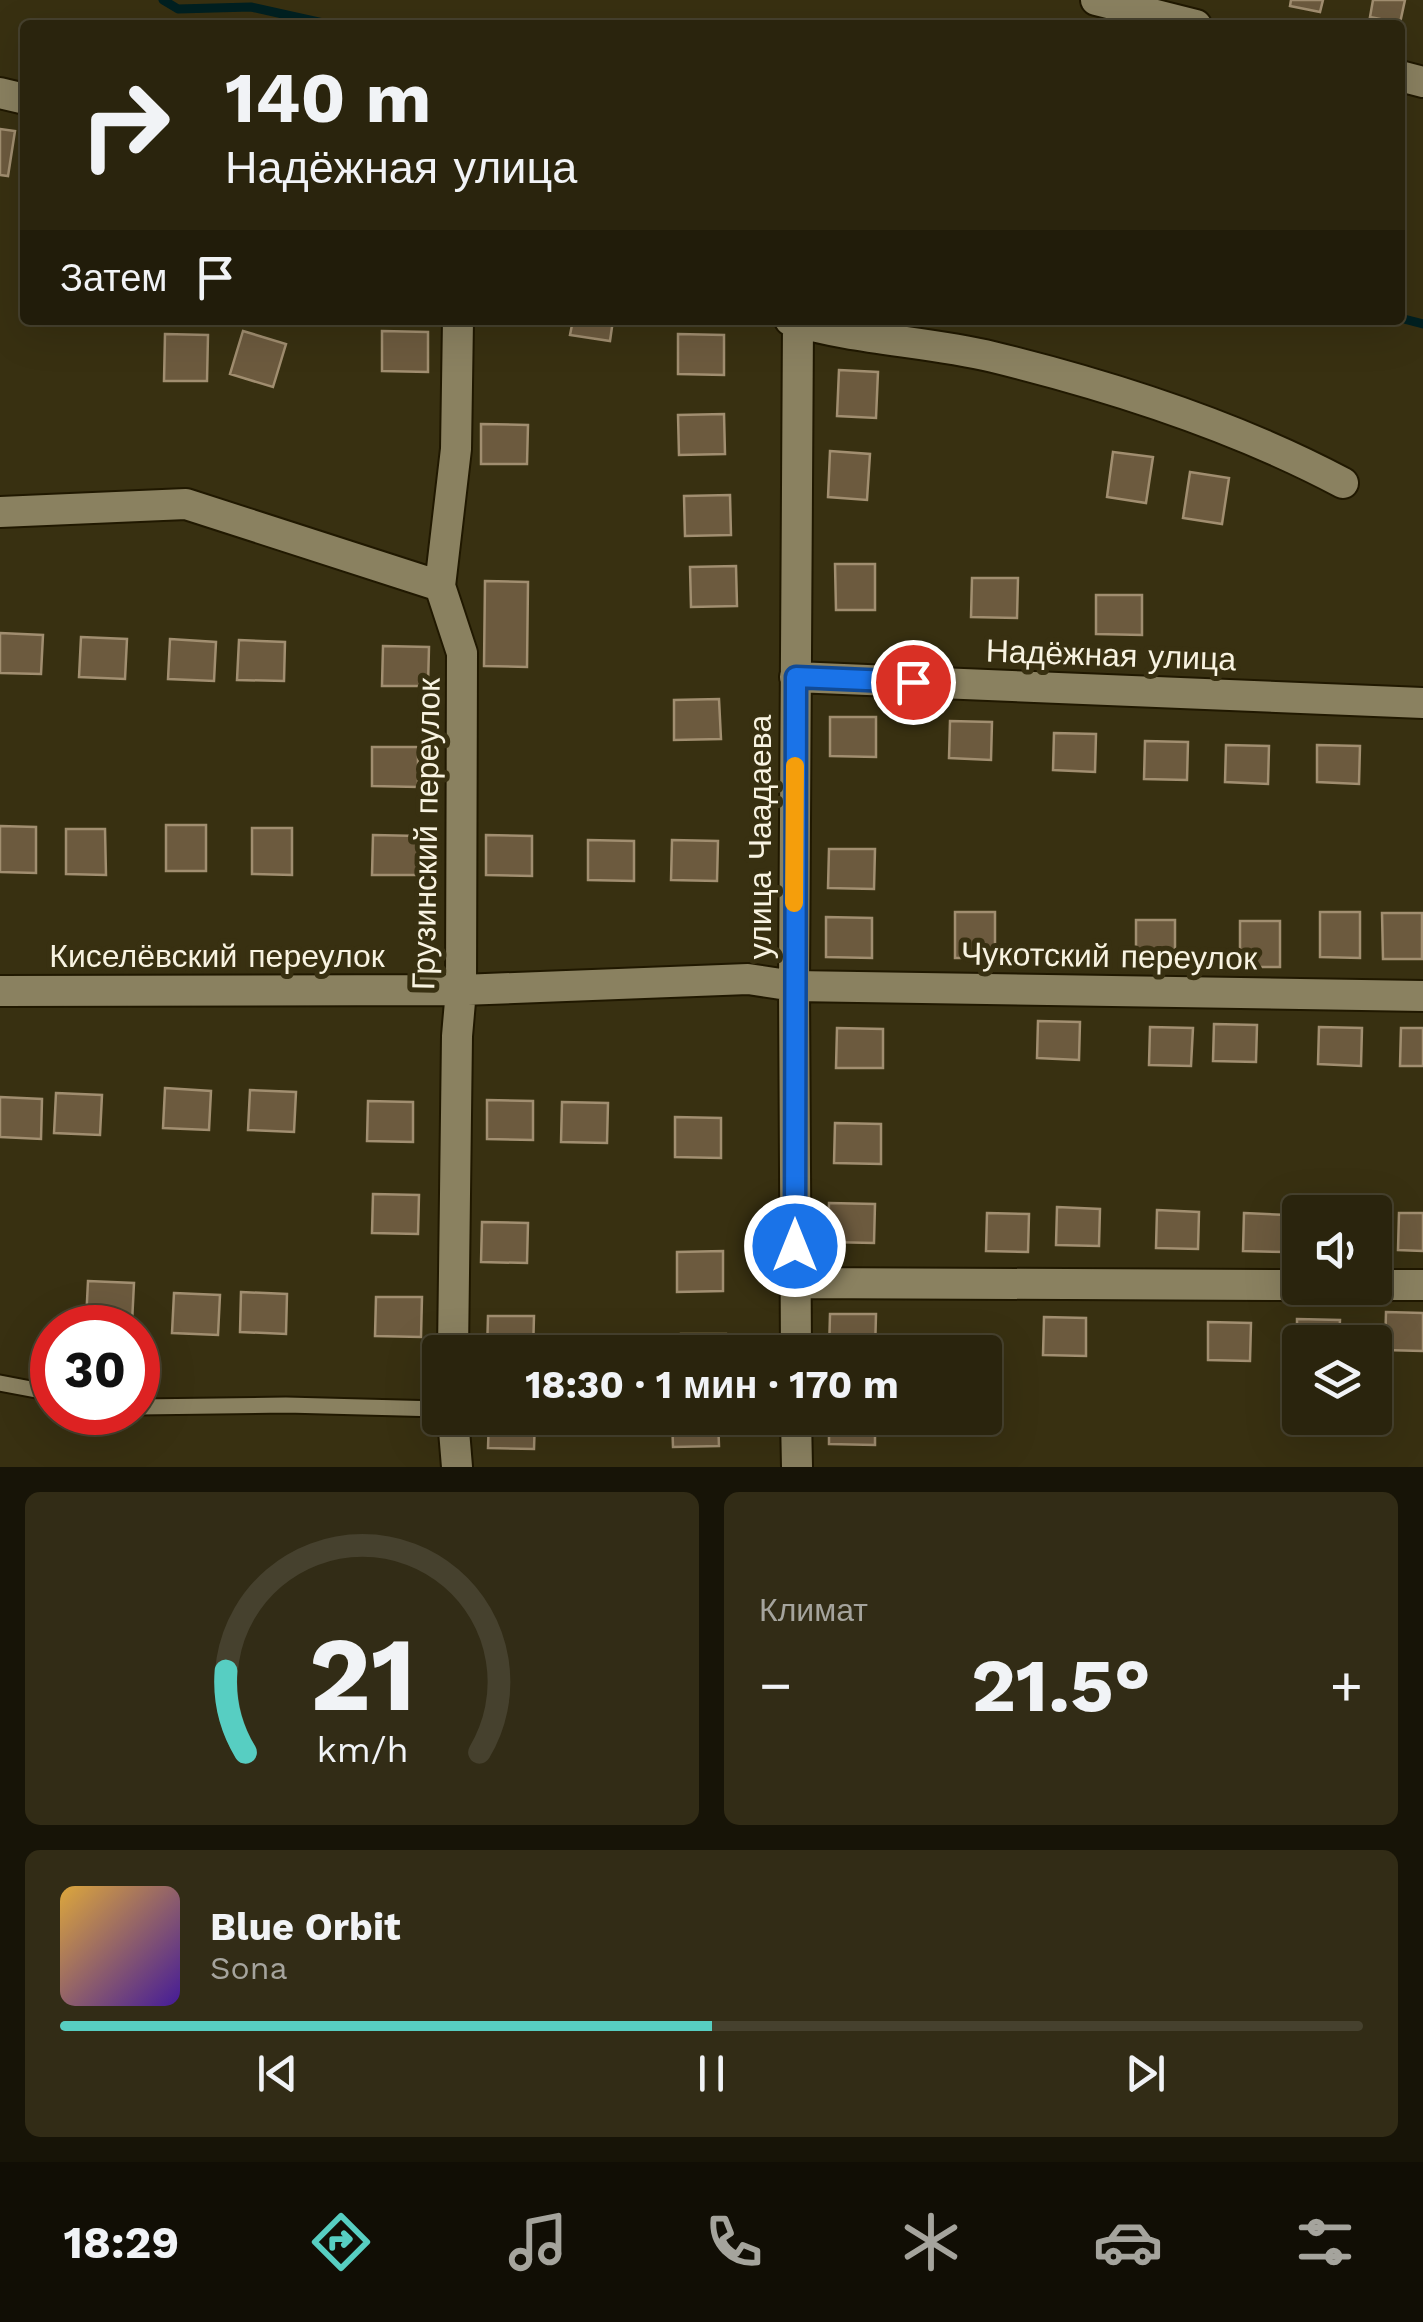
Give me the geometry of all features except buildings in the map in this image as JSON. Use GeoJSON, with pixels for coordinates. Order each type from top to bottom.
{"type":"FeatureCollection","features":[{"type":"Feature","properties":{"kind":"street"},"geometry":{"type":"LineString","coordinates":[[1096,0],[1176,20]]}},
{"type":"Feature","properties":{"kind":"street","name":"Грузинский переулок"},"geometry":{"type":"LineString","coordinates":[[453,1335],[456,1036],[461,990],[462,653],[440,586],[456,448],[458,325]]}},
{"type":"Feature","properties":{"kind":"street","name":"улица Чаадаева"},"geometry":{"type":"LineString","coordinates":[[794,325],[796,1335]]}},
{"type":"Feature","properties":{"kind":"street"},"geometry":{"type":"LineString","coordinates":[[816,325],[992,357],[1139,400],[1284,452],[1343,483]]}},
{"type":"Feature","properties":{"kind":"street"},"geometry":{"type":"LineString","coordinates":[[0,512],[186,504],[440,586]]}},
{"type":"Feature","properties":{"kind":"street","name":"Надёжная улица"},"geometry":{"type":"LineString","coordinates":[[796,677],[1423,703]]}},
{"type":"Feature","properties":{"kind":"street","name":"Киселёвский переулок"},"geometry":{"type":"LineString","coordinates":[[0,991],[461,990],[748,979],[794,986]]}},
{"type":"Feature","properties":{"kind":"street","name":"Чукотский переулок"},"geometry":{"type":"LineString","coordinates":[[794,986],[1423,996]]}},
{"type":"Feature","properties":{"kind":"street"},"geometry":{"type":"LineString","coordinates":[[796,1283],[1282,1285]]}},
{"type":"Feature","properties":{"kind":"street"},"geometry":{"type":"LineString","coordinates":[[1392,1285],[1423,1285]]}},
{"type":"Feature","properties":{"kind":"street"},"geometry":{"type":"LineString","coordinates":[[455,1435],[458,1467]]}},
{"type":"Feature","properties":{"kind":"street"},"geometry":{"type":"LineString","coordinates":[[796,1435],[797,1467]]}},
{"type":"Feature","properties":{"kind":"lane"},"geometry":{"type":"LineString","coordinates":[[0,1383],[30,1389]]}},
{"type":"Feature","properties":{"kind":"lane"},"geometry":{"type":"LineString","coordinates":[[160,1408],[422,1409]]}},
{"type":"Feature","properties":{"kind":"waterway"},"geometry":{"type":"LineString","coordinates":[[163,0],[178,9],[251,7],[310,20]]}},
{"type":"Feature","properties":{"kind":"waterway"},"geometry":{"type":"LineString","coordinates":[[1405,319],[1423,324]]}},
{"type":"Feature","properties":{"kind":"slow traffic"},"geometry":{"type":"LineString","coordinates":[[794,903],[795,766]]}},
{"type":"Feature","properties":{"kind":"route"},"geometry":{"type":"LineString","coordinates":[[795,1246],[796,677],[913,682]]}}]}
